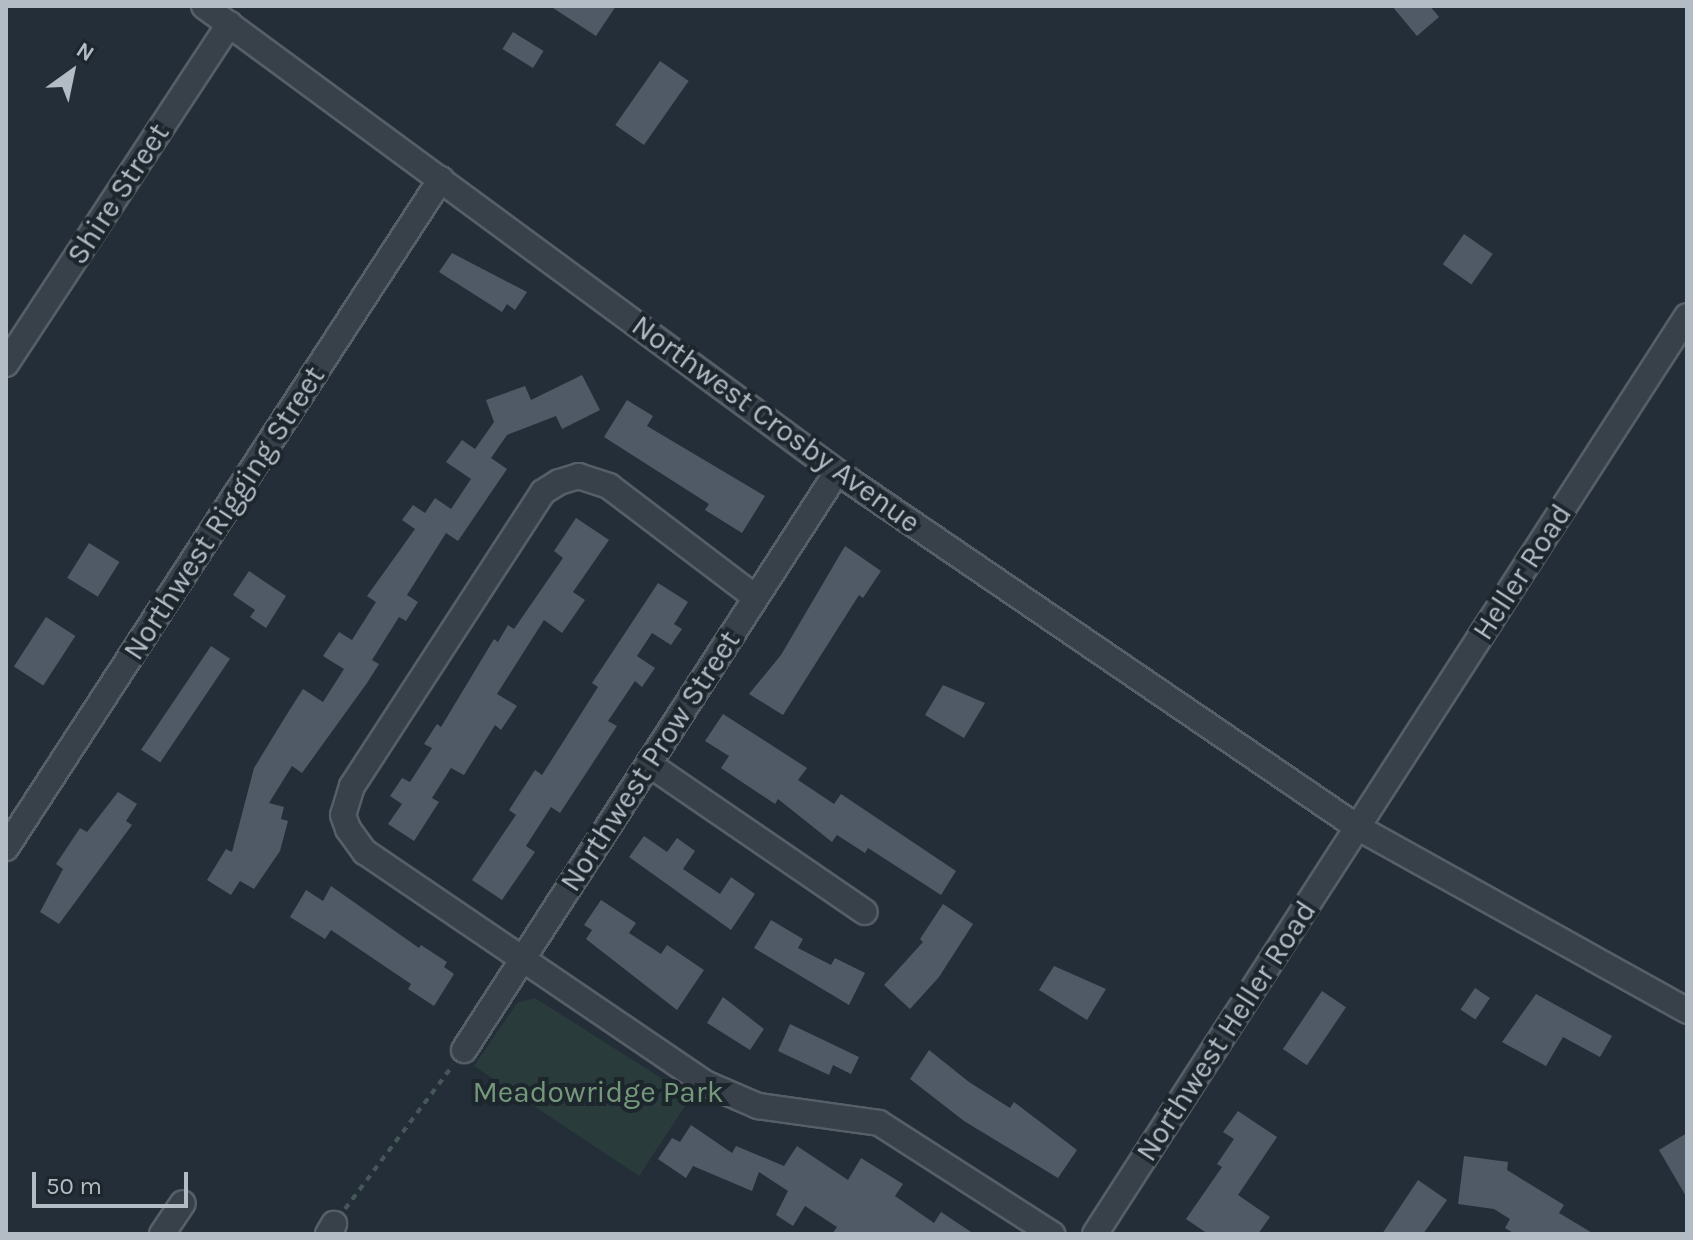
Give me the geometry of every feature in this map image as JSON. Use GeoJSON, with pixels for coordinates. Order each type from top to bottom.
{"type":"FeatureCollection","features":[{"type":"Feature","properties":{"kind":"street","name":"Northwest Crosby Avenue"},"geometry":{"type":"LineString","coordinates":[[204,6],[837,472],[1357,827],[1687,1011]]}},
{"type":"Feature","properties":{"kind":"street","name":"Shire Street"},"geometry":{"type":"LineString","coordinates":[[6,364],[229,24]]}},
{"type":"Feature","properties":{"kind":"street","name":"Northwest Rigging Street"},"geometry":{"type":"LineString","coordinates":[[6,848],[441,179]]}},
{"type":"Feature","properties":{"kind":"street","name":"Heller Road"},"geometry":{"type":"LineString","coordinates":[[1357,827],[1687,316]]}},
{"type":"Feature","properties":{"kind":"street","name":"Northwest Prow Street"},"geometry":{"type":"LineString","coordinates":[[464,1050],[837,472]]}},
{"type":"Feature","properties":{"kind":"street"},"geometry":{"type":"LineString","coordinates":[[755,597],[609,486],[579,476],[559,482],[543,492],[352,786],[343,815],[356,844],[707,1084],[758,1106],[879,1123],[1052,1234]]}},
{"type":"Feature","properties":{"kind":"street"},"geometry":{"type":"LineString","coordinates":[[650,765],[865,912]]}},
{"type":"Feature","properties":{"kind":"street","name":"Northwest Heller Road"},"geometry":{"type":"LineString","coordinates":[[1095,1234],[1357,827]]}},
{"type":"Feature","properties":{"kind":"street"},"geometry":{"type":"LineString","coordinates":[[162,1234],[183,1203]]}},
{"type":"Feature","properties":{"kind":"path"},"geometry":{"type":"LineString","coordinates":[[331,1229],[464,1050]]}},
{"type":"Feature","properties":{"kind":"green space","name":"Meadowridge Park"},"geometry":{"type":"Polygon","coordinates":[[[535,998],[691,1097],[639,1176],[474,1066],[517,1003],[535,998]]]}},
{"type":"Feature","properties":{"kind":"building"},"geometry":{"type":"Polygon","coordinates":[[[550,6],[616,6],[596,36],[550,6]]]}},
{"type":"Feature","properties":{"kind":"building"},"geometry":{"type":"Polygon","coordinates":[[[1392,6],[1430,6],[1439,17],[1417,36],[1392,6]]]}},
{"type":"Feature","properties":{"kind":"building"},"geometry":{"type":"Polygon","coordinates":[[[513,32],[544,51],[533,68],[502,49],[513,32]]]}},
{"type":"Feature","properties":{"kind":"building"},"geometry":{"type":"Polygon","coordinates":[[[660,61],[689,81],[644,145],[615,125],[660,61]]]}},
{"type":"Feature","properties":{"kind":"building"},"geometry":{"type":"Polygon","coordinates":[[[1464,234],[1493,254],[1471,284],[1443,264],[1464,234]]]}},
{"type":"Feature","properties":{"kind":"building"},"geometry":{"type":"Polygon","coordinates":[[[452,253],[527,292],[515,310],[507,304],[502,312],[439,272],[452,253]]]}},
{"type":"Feature","properties":{"kind":"building"},"geometry":{"type":"Polygon","coordinates":[[[582,375],[600,410],[562,429],[556,416],[507,435],[491,458],[507,469],[458,541],[446,533],[407,595],[418,602],[406,621],[399,617],[372,660],[379,664],[302,773],[292,766],[269,803],[284,807],[281,819],[288,821],[280,851],[254,889],[240,881],[231,895],[207,880],[226,849],[232,852],[254,768],[303,689],[323,702],[344,669],[323,656],[339,632],[352,640],[376,602],[367,596],[415,529],[402,520],[413,505],[425,513],[435,498],[451,509],[471,479],[446,462],[462,440],[475,449],[494,422],[486,400],[525,386],[531,400],[582,375]]]}},
{"type":"Feature","properties":{"kind":"building"},"geometry":{"type":"Polygon","coordinates":[[[627,400],[653,416],[647,426],[765,496],[742,533],[705,510],[709,504],[604,437],[627,400]]]}},
{"type":"Feature","properties":{"kind":"building"},"geometry":{"type":"Polygon","coordinates":[[[576,518],[609,540],[573,592],[585,600],[562,633],[544,620],[497,694],[517,706],[501,730],[495,725],[464,775],[451,768],[432,798],[439,802],[414,841],[388,824],[402,804],[390,796],[402,778],[410,782],[432,748],[424,744],[437,724],[441,727],[494,639],[498,642],[508,625],[514,629],[563,558],[554,551],[576,518]]]}},
{"type":"Feature","properties":{"kind":"building"},"geometry":{"type":"Polygon","coordinates":[[[89,543],[120,562],[98,597],[67,578],[89,543]]]}},
{"type":"Feature","properties":{"kind":"building"},"geometry":{"type":"Polygon","coordinates":[[[845,546],[881,571],[863,598],[859,595],[783,715],[749,694],[781,655],[845,546]]]}},
{"type":"Feature","properties":{"kind":"building"},"geometry":{"type":"Polygon","coordinates":[[[249,571],[286,596],[266,628],[250,617],[255,610],[233,595],[249,571]]]}},
{"type":"Feature","properties":{"kind":"building"},"geometry":{"type":"Polygon","coordinates":[[[658,583],[688,602],[674,624],[682,629],[671,645],[652,633],[637,656],[655,668],[642,687],[635,681],[608,721],[617,726],[560,813],[551,807],[526,846],[535,852],[502,900],[472,880],[516,815],[509,810],[535,770],[542,775],[598,687],[592,683],[658,583]]]}},
{"type":"Feature","properties":{"kind":"building"},"geometry":{"type":"Polygon","coordinates":[[[46,617],[75,636],[43,686],[14,666],[46,617]]]}},
{"type":"Feature","properties":{"kind":"building"},"geometry":{"type":"Polygon","coordinates":[[[211,646],[230,659],[160,762],[141,750],[211,646]]]}},
{"type":"Feature","properties":{"kind":"building"},"geometry":{"type":"Polygon","coordinates":[[[943,685],[985,703],[964,738],[925,715],[943,685]]]}},
{"type":"Feature","properties":{"kind":"building"},"geometry":{"type":"Polygon","coordinates":[[[723,714],[807,768],[798,780],[834,804],[841,794],[956,871],[941,895],[868,848],[865,853],[837,835],[832,842],[778,799],[775,804],[721,768],[729,756],[705,741],[723,714]]]}},
{"type":"Feature","properties":{"kind":"building"},"geometry":{"type":"Polygon","coordinates":[[[118,792],[137,804],[126,821],[132,825],[59,924],[40,912],[63,869],[56,864],[80,828],[87,832],[118,792]]]}},
{"type":"Feature","properties":{"kind":"building"},"geometry":{"type":"Polygon","coordinates":[[[644,836],[667,852],[677,838],[695,851],[683,869],[720,894],[731,877],[755,894],[731,930],[629,857],[644,836]]]}},
{"type":"Feature","properties":{"kind":"building"},"geometry":{"type":"Polygon","coordinates":[[[331,886],[419,948],[421,945],[447,962],[444,967],[454,974],[434,1006],[408,989],[411,984],[331,930],[325,939],[290,917],[306,890],[323,901],[331,886]]]}},
{"type":"Feature","properties":{"kind":"building"},"geometry":{"type":"Polygon","coordinates":[[[601,900],[636,923],[629,933],[661,954],[667,945],[704,970],[677,1010],[586,939],[592,930],[584,925],[601,900]]]}},
{"type":"Feature","properties":{"kind":"building"},"geometry":{"type":"Polygon","coordinates":[[[943,904],[973,924],[939,977],[910,1009],[884,985],[923,942],[920,939],[943,904]]]}},
{"type":"Feature","properties":{"kind":"building"},"geometry":{"type":"Polygon","coordinates":[[[771,920],[803,939],[798,948],[831,965],[835,958],[865,973],[849,1005],[754,948],[771,920]]]}},
{"type":"Feature","properties":{"kind":"building"},"geometry":{"type":"Polygon","coordinates":[[[1054,966],[1106,989],[1087,1020],[1039,990],[1054,966]]]}},
{"type":"Feature","properties":{"kind":"building"},"geometry":{"type":"Polygon","coordinates":[[[1475,988],[1490,998],[1475,1020],[1460,1010],[1475,988]]]}},
{"type":"Feature","properties":{"kind":"building"},"geometry":{"type":"Polygon","coordinates":[[[1322,991],[1346,1007],[1307,1065],[1283,1049],[1322,991]]]}},
{"type":"Feature","properties":{"kind":"building"},"geometry":{"type":"Polygon","coordinates":[[[1536,994],[1612,1036],[1600,1057],[1563,1037],[1546,1066],[1502,1042],[1536,994]]]}},
{"type":"Feature","properties":{"kind":"building"},"geometry":{"type":"Polygon","coordinates":[[[723,997],[764,1029],[750,1050],[707,1023],[723,997]]]}},
{"type":"Feature","properties":{"kind":"building"},"geometry":{"type":"Polygon","coordinates":[[[790,1024],[859,1057],[851,1074],[833,1065],[829,1075],[778,1051],[790,1024]]]}},
{"type":"Feature","properties":{"kind":"building"},"geometry":{"type":"Polygon","coordinates":[[[929,1050],[969,1082],[1010,1108],[1014,1102],[1077,1150],[1058,1178],[964,1121],[910,1079],[929,1050]]]}},
{"type":"Feature","properties":{"kind":"building"},"geometry":{"type":"Polygon","coordinates":[[[1238,1111],[1277,1137],[1238,1195],[1270,1217],[1258,1234],[1208,1234],[1186,1219],[1222,1167],[1217,1164],[1234,1139],[1223,1132],[1238,1111]]]}},
{"type":"Feature","properties":{"kind":"building"},"geometry":{"type":"Polygon","coordinates":[[[691,1125],[732,1153],[736,1146],[784,1166],[797,1146],[848,1180],[861,1158],[903,1184],[895,1196],[934,1223],[941,1212],[974,1234],[832,1234],[837,1227],[805,1206],[793,1226],[776,1215],[788,1191],[759,1172],[752,1191],[693,1166],[686,1178],[658,1159],[672,1138],[680,1142],[691,1125]]]}},
{"type":"Feature","properties":{"kind":"building"},"geometry":{"type":"Polygon","coordinates":[[[1687,1133],[1687,1198],[1659,1150],[1687,1133]]]}},
{"type":"Feature","properties":{"kind":"building"},"geometry":{"type":"Polygon","coordinates":[[[1464,1156],[1508,1162],[1507,1170],[1564,1205],[1559,1213],[1594,1234],[1515,1234],[1505,1228],[1510,1219],[1494,1209],[1458,1204],[1464,1156]]]}},
{"type":"Feature","properties":{"kind":"building"},"geometry":{"type":"Polygon","coordinates":[[[1418,1180],[1447,1200],[1423,1234],[1382,1234],[1418,1180]]]}}]}
